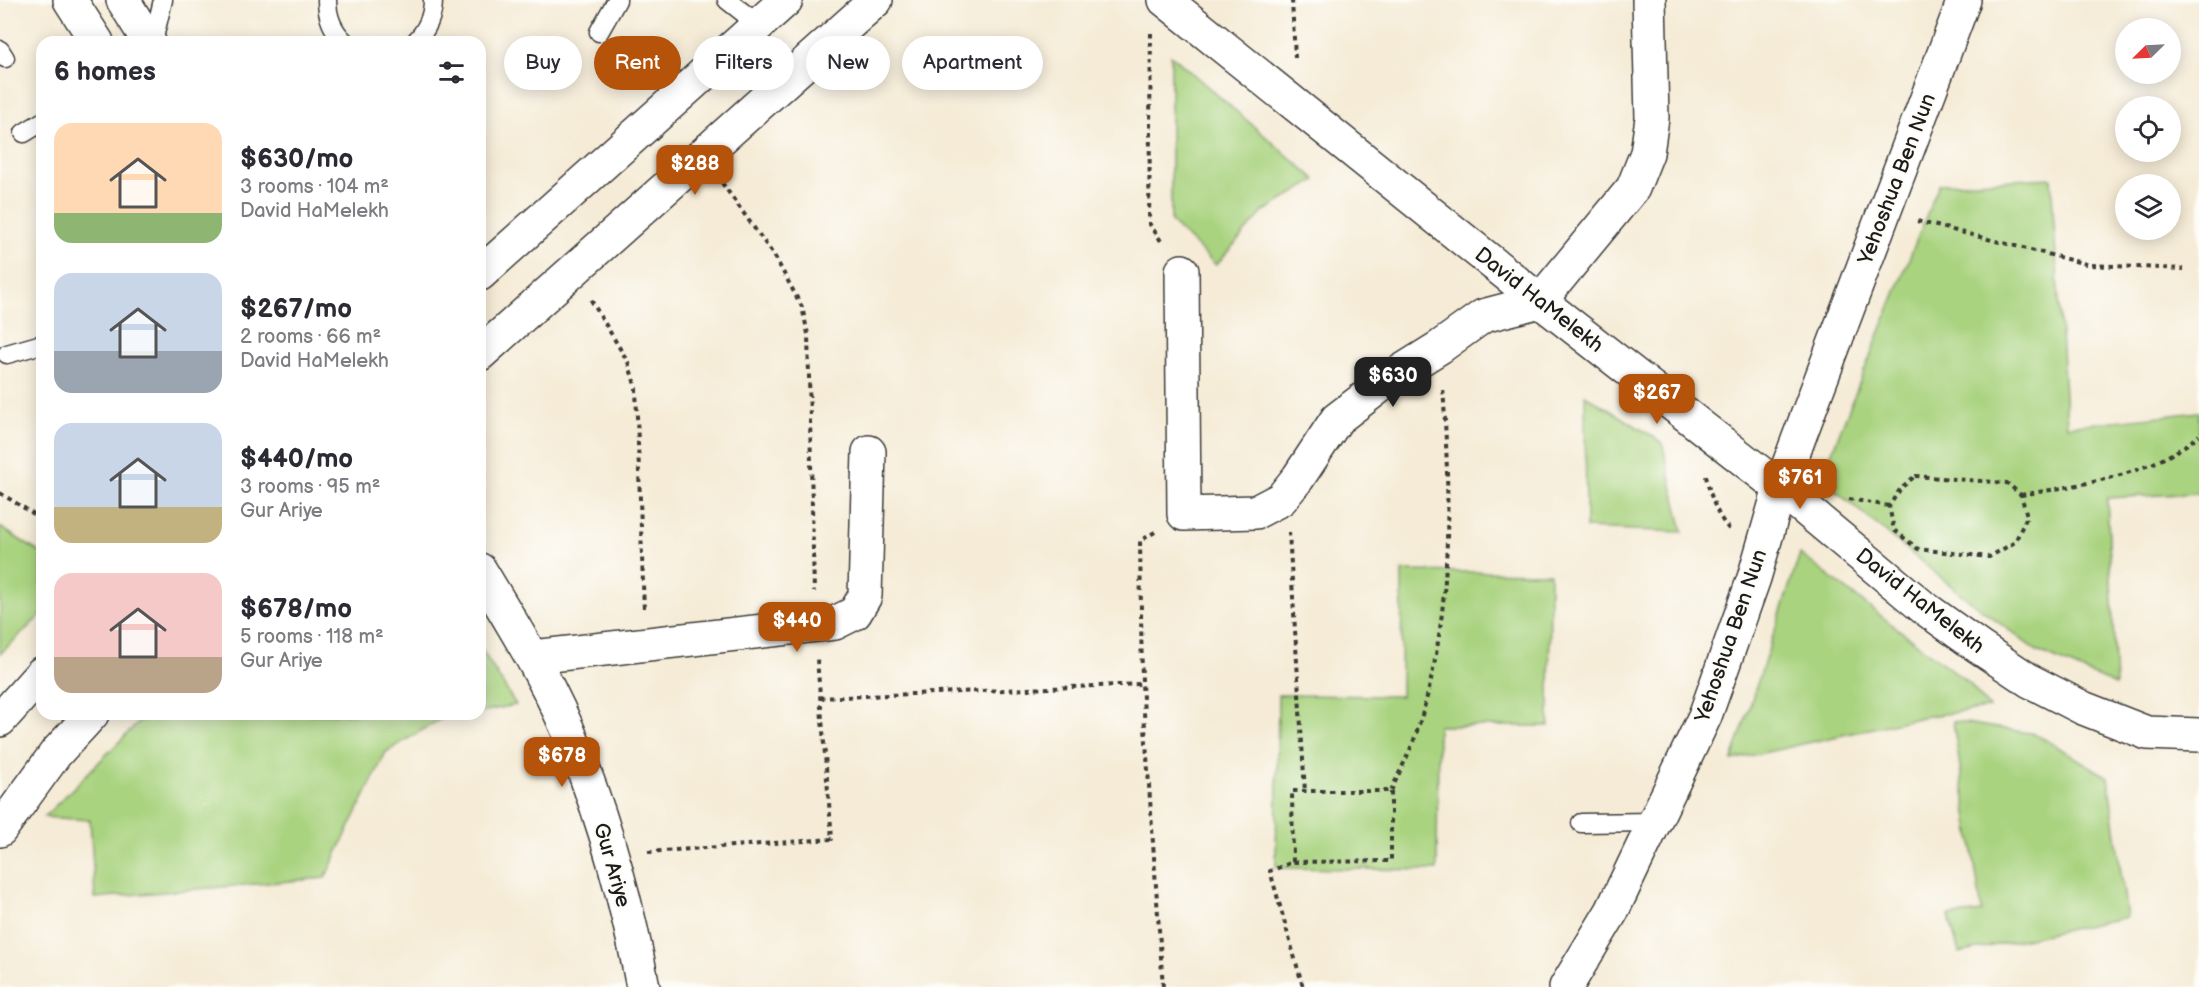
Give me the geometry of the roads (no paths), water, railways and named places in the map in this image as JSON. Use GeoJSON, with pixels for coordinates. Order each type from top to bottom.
{"type":"FeatureCollection","features":[{"type":"Feature","properties":{"kind":"street"},"geometry":{"type":"LineString","coordinates":[[70,0],[93,36]]}},
{"type":"Feature","properties":{"kind":"street"},"geometry":{"type":"LineString","coordinates":[[123,0],[147,36]]}},
{"type":"Feature","properties":{"kind":"street"},"geometry":{"type":"LineString","coordinates":[[486,269],[786,0]]}},
{"type":"Feature","properties":{"kind":"street"},"geometry":{"type":"LineString","coordinates":[[486,349],[876,0]]}},
{"type":"Feature","properties":{"kind":"street"},"geometry":{"type":"LineString","coordinates":[[1182,271],[1184,514],[1256,512],[1281,499],[1337,419],[1392,377],[1440,347],[1483,316],[1540,301],[1632,188],[1647,153],[1652,118],[1649,0]]}},
{"type":"Feature","properties":{"kind":"street","name":"Yehoshua Ben Nun"},"geometry":{"type":"LineString","coordinates":[[1566,987],[1612,911],[1705,716],[1759,559],[1780,488],[1885,213],[1960,1]]}},
{"type":"Feature","properties":{"kind":"street","name":"David HaMelekh"},"geometry":{"type":"LineString","coordinates":[[1158,12],[1298,107],[1540,301],[1780,488],[1923,607],[2030,681],[2083,708],[2147,733],[2199,735]]}},
{"type":"Feature","properties":{"kind":"street"},"geometry":{"type":"LineString","coordinates":[[532,657],[835,623],[855,613],[865,596],[869,452]]}},
{"type":"Feature","properties":{"kind":"street","name":"Gur Ariye"},"geometry":{"type":"LineString","coordinates":[[486,582],[532,657],[576,749],[610,855],[633,938],[643,987]]}},
{"type":"Feature","properties":{"kind":"street"},"geometry":{"type":"LineString","coordinates":[[0,720],[36,680]]}},
{"type":"Feature","properties":{"kind":"street"},"geometry":{"type":"LineString","coordinates":[[0,830],[56,753],[86,720]]}},
{"type":"Feature","properties":{"kind":"lane"},"geometry":{"type":"LineString","coordinates":[[153,36],[163,0]]}},
{"type":"Feature","properties":{"kind":"lane"},"geometry":{"type":"LineString","coordinates":[[327,0],[330,21],[339,36]]}},
{"type":"Feature","properties":{"kind":"lane"},"geometry":{"type":"LineString","coordinates":[[420,36],[428,27],[433,0]]}},
{"type":"Feature","properties":{"kind":"lane"},"geometry":{"type":"LineString","coordinates":[[599,32],[617,0]]}},
{"type":"Feature","properties":{"kind":"lane"},"geometry":{"type":"LineString","coordinates":[[727,0],[759,25]]}},
{"type":"Feature","properties":{"kind":"lane"},"geometry":{"type":"LineString","coordinates":[[24,134],[36,126]]}},
{"type":"Feature","properties":{"kind":"lane"},"geometry":{"type":"LineString","coordinates":[[7,354],[36,346]]}},
{"type":"Feature","properties":{"kind":"lane"},"geometry":{"type":"LineString","coordinates":[[1581,823],[1655,822]]}}]}
